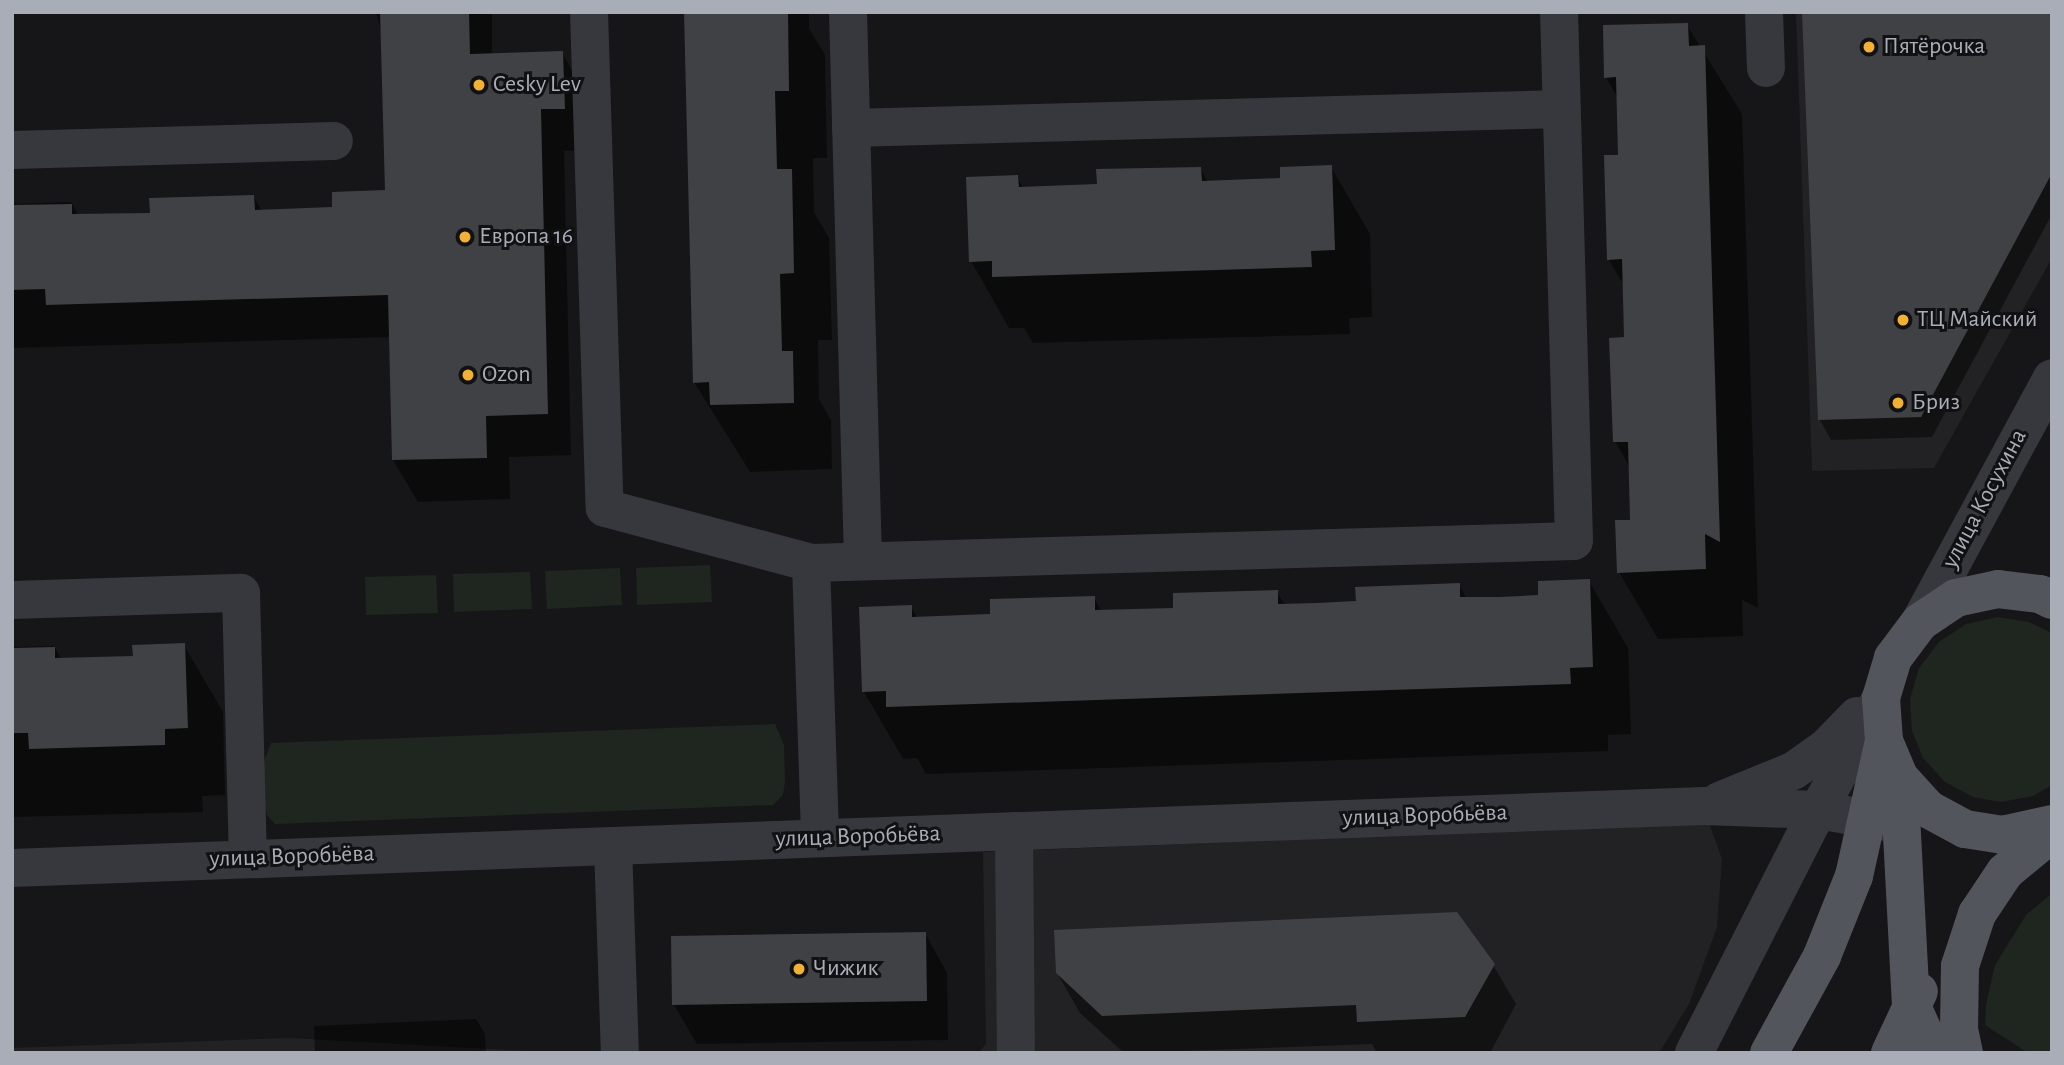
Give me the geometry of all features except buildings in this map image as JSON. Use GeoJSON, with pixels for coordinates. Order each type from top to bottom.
{"type":"FeatureCollection","features":[{"type":"Feature","properties":{"kind":"main road"},"geometry":{"type":"LineString","coordinates":[[1933,1053],[1911,1004],[1882,823],[1884,741],[1881,698],[1893,658],[1920,621],[1956,598],[2052,573]]}},
{"type":"Feature","properties":{"kind":"main road"},"geometry":{"type":"LineString","coordinates":[[1998,589],[2040,594],[2052,600]]}},
{"type":"Feature","properties":{"kind":"main road"},"geometry":{"type":"LineString","coordinates":[[1884,741],[1899,777],[1927,809],[1965,829],[2002,835],[2052,824]]}},
{"type":"Feature","properties":{"kind":"main road"},"geometry":{"type":"LineString","coordinates":[[1769,1053],[1837,923],[1854,876],[1882,823],[1899,777]]}},
{"type":"Feature","properties":{"kind":"main road"},"geometry":{"type":"LineString","coordinates":[[1889,1053],[1911,1004],[1944,948],[1977,914],[2005,872],[2052,833]]}},
{"type":"Feature","properties":{"kind":"main road"},"geometry":{"type":"LineString","coordinates":[[1964,1053],[1959,1029],[1960,966],[1977,914]]}},
{"type":"Feature","properties":{"kind":"street"},"geometry":{"type":"LineString","coordinates":[[589,12],[605,508],[811,563],[1574,541],[1559,12]]}},
{"type":"Feature","properties":{"kind":"street"},"geometry":{"type":"LineString","coordinates":[[848,12],[863,561]]}},
{"type":"Feature","properties":{"kind":"street"},"geometry":{"type":"LineString","coordinates":[[1765,12],[1766,68]]}},
{"type":"Feature","properties":{"kind":"street"},"geometry":{"type":"LineString","coordinates":[[851,128],[1562,109]]}},
{"type":"Feature","properties":{"kind":"street"},"geometry":{"type":"LineString","coordinates":[[12,150],[334,141]]}},
{"type":"Feature","properties":{"kind":"street","name":"улица Косухина"},"geometry":{"type":"LineString","coordinates":[[1920,621],[2052,378]]}},
{"type":"Feature","properties":{"kind":"street"},"geometry":{"type":"LineString","coordinates":[[811,563],[820,838]]}},
{"type":"Feature","properties":{"kind":"street"},"geometry":{"type":"LineString","coordinates":[[12,600],[241,593],[248,859]]}},
{"type":"Feature","properties":{"kind":"street"},"geometry":{"type":"LineString","coordinates":[[1704,806],[1793,771],[1825,749],[1858,715],[1893,658]]}},
{"type":"Feature","properties":{"kind":"street"},"geometry":{"type":"LineString","coordinates":[[1693,1053],[1818,810],[1881,698]]}},
{"type":"Feature","properties":{"kind":"street","name":"улица Воробьёва"},"geometry":{"type":"LineString","coordinates":[[12,868],[1704,806],[1818,810],[1882,823],[1965,829]]}},
{"type":"Feature","properties":{"kind":"street"},"geometry":{"type":"LineString","coordinates":[[1014,831],[1016,1053]]}},
{"type":"Feature","properties":{"kind":"street"},"geometry":{"type":"LineString","coordinates":[[613,846],[620,1053]]}},
{"type":"Feature","properties":{"kind":"shaded area"},"geometry":{"type":"Polygon","coordinates":[[[1796,12],[2052,12],[2052,258],[1934,468],[1812,471],[1796,12]]]}},
{"type":"Feature","properties":{"kind":"shaded area"},"geometry":{"type":"Polygon","coordinates":[[[710,565],[712,602],[637,605],[636,568],[710,565]]]}},
{"type":"Feature","properties":{"kind":"shaded area"},"geometry":{"type":"Polygon","coordinates":[[[620,568],[622,605],[547,609],[545,571],[620,568]]]}},
{"type":"Feature","properties":{"kind":"shaded area"},"geometry":{"type":"Polygon","coordinates":[[[530,572],[532,609],[454,612],[453,574],[530,572]]]}},
{"type":"Feature","properties":{"kind":"shaded area"},"geometry":{"type":"Polygon","coordinates":[[[436,575],[438,613],[366,615],[365,577],[436,575]]]}},
{"type":"Feature","properties":{"kind":"shaded area"},"geometry":{"type":"Polygon","coordinates":[[[1998,617],[2029,622],[2052,633],[2052,785],[2033,796],[2001,802],[1973,797],[1945,782],[1923,758],[1912,731],[1910,699],[1919,668],[1939,642],[1966,624],[1998,617]]]}},
{"type":"Feature","properties":{"kind":"shaded area"},"geometry":{"type":"Polygon","coordinates":[[[775,724],[784,745],[785,782],[783,795],[773,805],[275,824],[267,815],[263,799],[262,767],[271,743],[775,724]]]}},
{"type":"Feature","properties":{"kind":"shaded area"},"geometry":{"type":"Polygon","coordinates":[[[1709,823],[1722,859],[1717,927],[1689,1004],[1659,1053],[978,1053],[986,1044],[983,852],[1709,823]]]}},
{"type":"Feature","properties":{"kind":"shaded area"},"geometry":{"type":"Polygon","coordinates":[[[2052,893],[2052,1053],[2028,1053],[1985,1025],[1986,1005],[1995,965],[2026,915],[2052,893]]]}},
{"type":"Feature","properties":{"kind":"shaded area"},"geometry":{"type":"Polygon","coordinates":[[[289,1038],[563,1053],[12,1053],[12,1048],[289,1038]]]}},
{"type":"Feature","properties":{"kind":"place","name":"Пятёрочка"},"geometry":{"type":"Point","coordinates":[1869,47]}},
{"type":"Feature","properties":{"kind":"place","name":"Cesky Lev"},"geometry":{"type":"Point","coordinates":[479,85]}},
{"type":"Feature","properties":{"kind":"place","name":"Европа 16"},"geometry":{"type":"Point","coordinates":[465,237]}},
{"type":"Feature","properties":{"kind":"place","name":"ТЦ Майский"},"geometry":{"type":"Point","coordinates":[1903,320]}},
{"type":"Feature","properties":{"kind":"place","name":"Ozon"},"geometry":{"type":"Point","coordinates":[468,375]}},
{"type":"Feature","properties":{"kind":"place","name":"Бриз"},"geometry":{"type":"Point","coordinates":[1898,403]}},
{"type":"Feature","properties":{"kind":"place","name":"Чижик"},"geometry":{"type":"Point","coordinates":[799,969]}}]}
